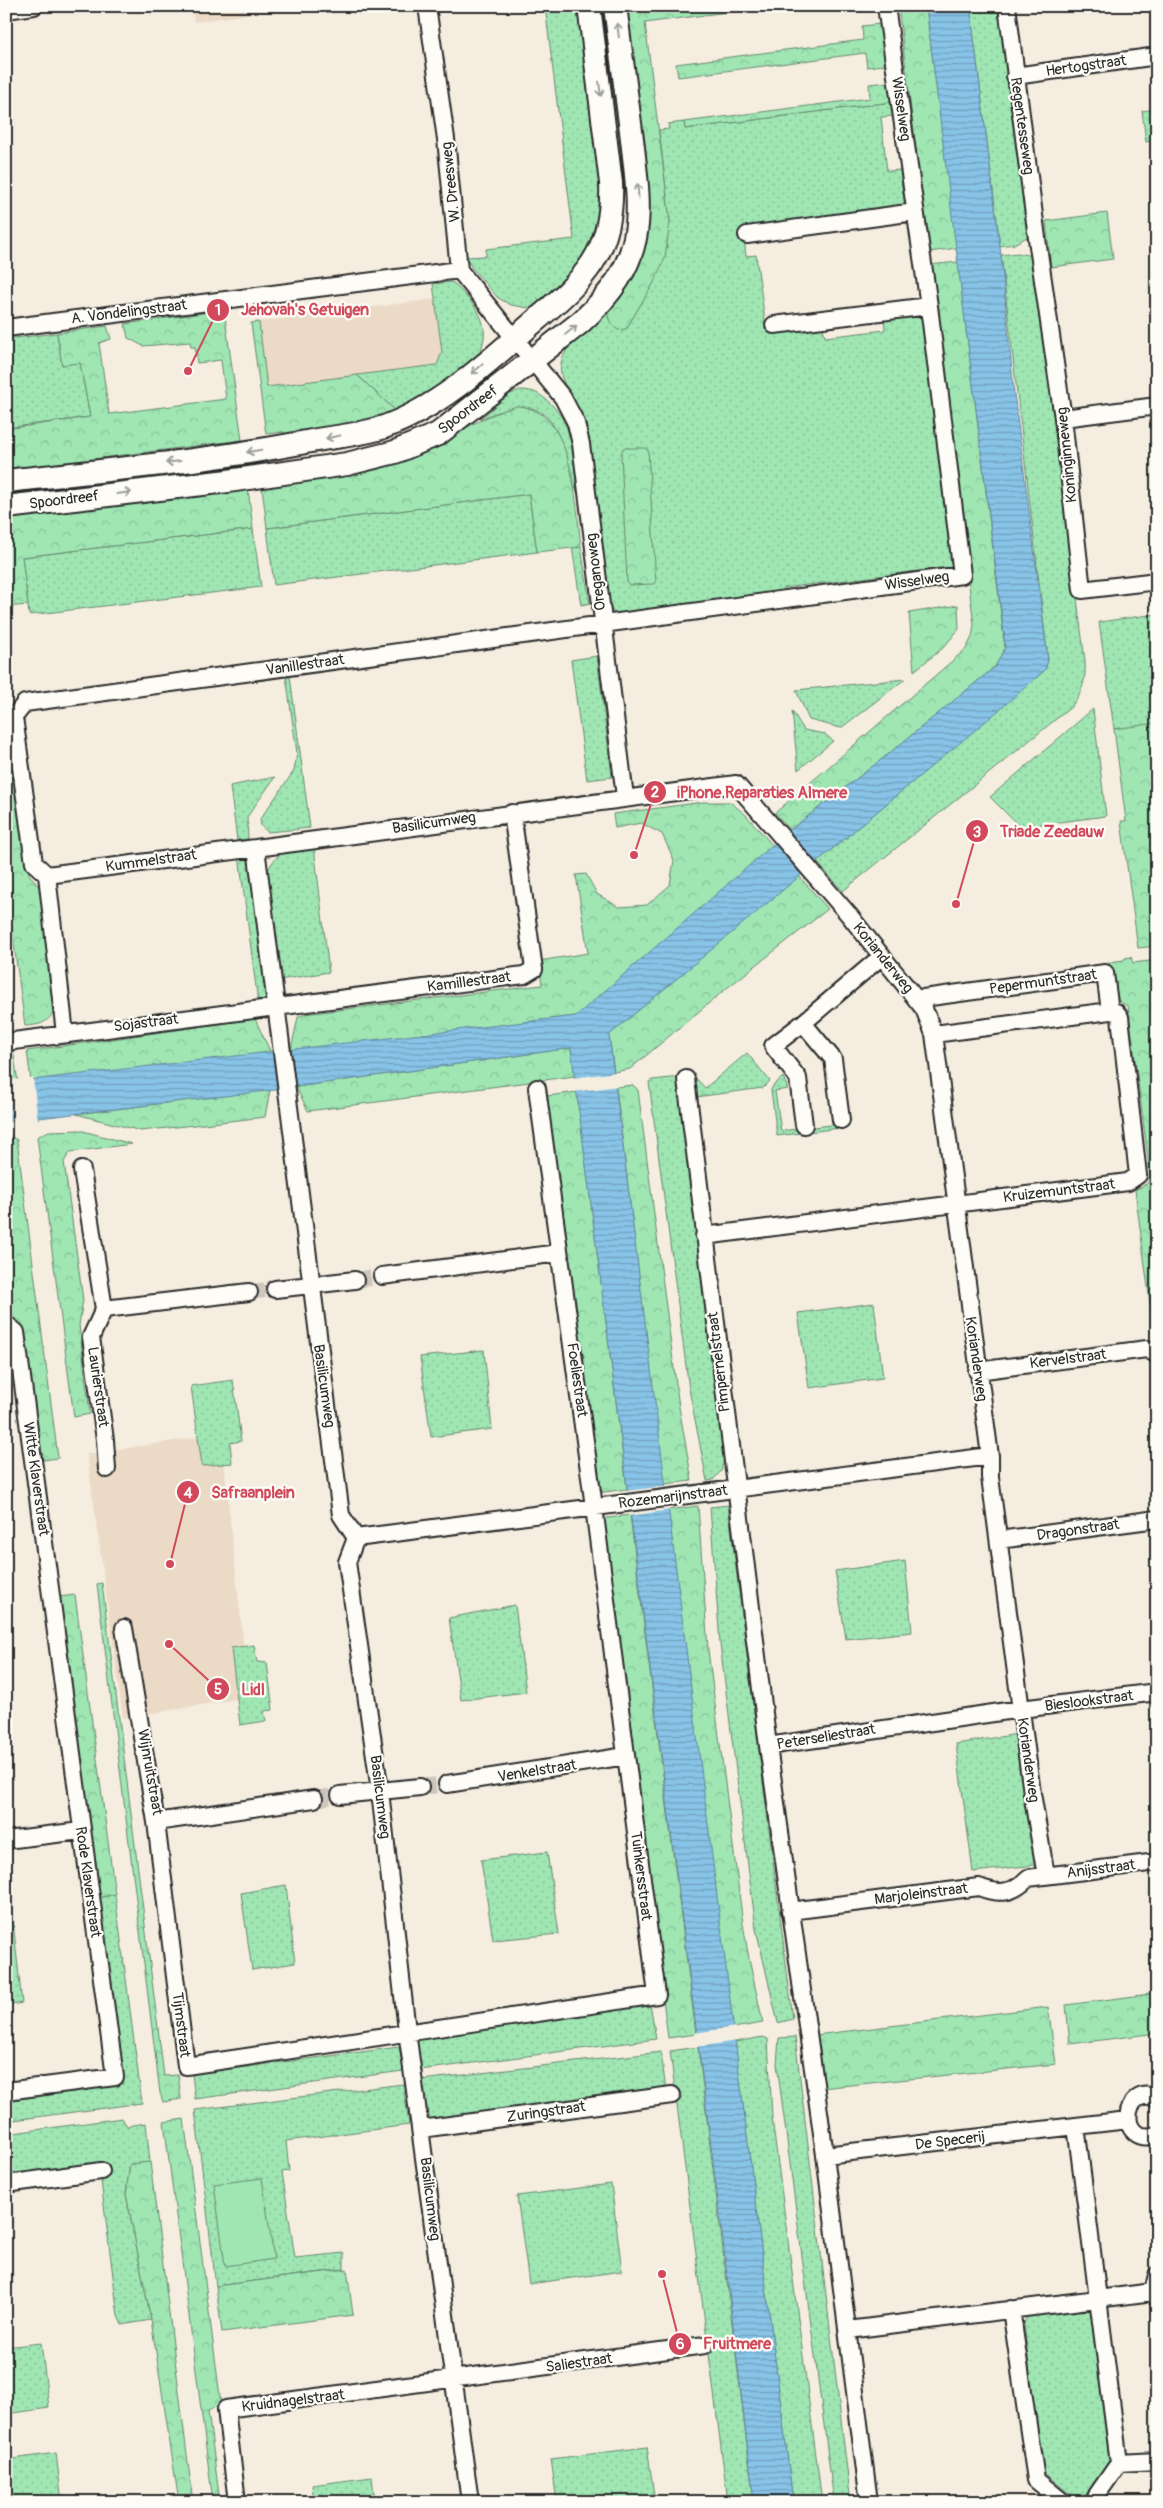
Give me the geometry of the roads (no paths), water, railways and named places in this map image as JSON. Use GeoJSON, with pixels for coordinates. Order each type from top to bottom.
{"type":"FeatureCollection","features":[{"type":"Feature","properties":{"kind":"main road","name":"Spoordreef"},"geometry":{"type":"LineString","coordinates":[[6,482],[222,456],[384,427],[437,401],[515,338],[576,285],[595,260],[608,228],[611,183],[589,6]]}},
{"type":"Feature","properties":{"kind":"main road","name":"Spoordreef"},"geometry":{"type":"LineString","coordinates":[[6,507],[228,481],[347,464],[395,452],[438,434],[581,322],[612,290],[624,270],[637,230],[638,190],[615,6]]}},
{"type":"Feature","properties":{"kind":"street"},"geometry":{"type":"LineString","coordinates":[[6,10],[34,6]]}},
{"type":"Feature","properties":{"kind":"street","name":"W. Dreesweg"},"geometry":{"type":"LineString","coordinates":[[426,6],[446,139],[459,270]]}},
{"type":"Feature","properties":{"kind":"street","name":"Wisselweg"},"geometry":{"type":"LineString","coordinates":[[602,623],[962,575],[929,306],[886,6]]}},
{"type":"Feature","properties":{"kind":"street","name":"Regentesseweg"},"geometry":{"type":"LineString","coordinates":[[1007,6],[1038,246]]}},
{"type":"Feature","properties":{"kind":"street","name":"Hertogstraat"},"geometry":{"type":"LineString","coordinates":[[1015,76],[1157,56]]}},
{"type":"Feature","properties":{"kind":"street"},"geometry":{"type":"LineString","coordinates":[[747,235],[915,212]]}},
{"type":"Feature","properties":{"kind":"street","name":"Koninginneweg"},"geometry":{"type":"LineString","coordinates":[[1038,246],[1063,418],[1082,590],[1157,581]]}},
{"type":"Feature","properties":{"kind":"street"},"geometry":{"type":"LineString","coordinates":[[459,270],[515,338]]}},
{"type":"Feature","properties":{"kind":"street","name":"A. Vondelingstraat"},"geometry":{"type":"LineString","coordinates":[[6,328],[459,270]]}},
{"type":"Feature","properties":{"kind":"street"},"geometry":{"type":"LineString","coordinates":[[774,325],[929,306]]}},
{"type":"Feature","properties":{"kind":"street","name":"Oreganoweg"},"geometry":{"type":"LineString","coordinates":[[515,338],[563,398],[576,423],[625,797]]}},
{"type":"Feature","properties":{"kind":"street"},"geometry":{"type":"LineString","coordinates":[[1063,418],[1157,406]]}},
{"type":"Feature","properties":{"kind":"street","name":"Vanillestraat"},"geometry":{"type":"LineString","coordinates":[[47,875],[34,863],[14,717],[25,703],[602,623]]}},
{"type":"Feature","properties":{"kind":"street","name":"Basilicumweg"},"geometry":{"type":"LineString","coordinates":[[256,848],[625,797],[736,784],[777,831]]}},
{"type":"Feature","properties":{"kind":"street","name":"Kamillestraat"},"geometry":{"type":"LineString","coordinates":[[275,1007],[524,975],[534,969],[512,813]]}},
{"type":"Feature","properties":{"kind":"street","name":"Korianderweg"},"geometry":{"type":"LineString","coordinates":[[777,831],[916,998],[924,1009],[934,1034],[977,1371],[990,1456],[990,1477],[1021,1709],[1046,1876]]}},
{"type":"Feature","properties":{"kind":"street"},"geometry":{"type":"LineString","coordinates":[[256,848],[275,1007]]}},
{"type":"Feature","properties":{"kind":"street","name":"Kummelstraat"},"geometry":{"type":"LineString","coordinates":[[47,875],[256,848]]}},
{"type":"Feature","properties":{"kind":"street"},"geometry":{"type":"LineString","coordinates":[[47,875],[65,1034]]}},
{"type":"Feature","properties":{"kind":"street"},"geometry":{"type":"LineString","coordinates":[[804,1125],[798,1078],[773,1046],[882,956]]}},
{"type":"Feature","properties":{"kind":"street","name":"Pepermuntstraat"},"geometry":{"type":"LineString","coordinates":[[916,998],[1105,973],[1110,1011]]}},
{"type":"Feature","properties":{"kind":"street","name":"Basilicumweg"},"geometry":{"type":"LineString","coordinates":[[275,1007],[341,1515],[356,1538],[347,1562],[380,1791],[407,2031],[470,2502]]}},
{"type":"Feature","properties":{"kind":"street","name":"Sojastraat"},"geometry":{"type":"LineString","coordinates":[[12,1041],[275,1007]]}},
{"type":"Feature","properties":{"kind":"street"},"geometry":{"type":"LineString","coordinates":[[934,1034],[1110,1011]]}},
{"type":"Feature","properties":{"kind":"street","name":"Kruizemuntstraat"},"geometry":{"type":"LineString","coordinates":[[956,1203],[1128,1182],[1138,1176],[1120,1018],[1116,1012],[1110,1011]]}},
{"type":"Feature","properties":{"kind":"street"},"geometry":{"type":"LineString","coordinates":[[803,1023],[833,1059],[841,1120]]}},
{"type":"Feature","properties":{"kind":"street","name":"Pimpernelstraat"},"geometry":{"type":"LineString","coordinates":[[686,1079],[734,1489]]}},
{"type":"Feature","properties":{"kind":"street","name":"Foeliestraat"},"geometry":{"type":"LineString","coordinates":[[536,1088],[594,1507]]}},
{"type":"Feature","properties":{"kind":"street"},"geometry":{"type":"LineString","coordinates":[[82,1170],[104,1309],[249,1292]]}},
{"type":"Feature","properties":{"kind":"street"},"geometry":{"type":"LineString","coordinates":[[704,1236],[956,1203]]}},
{"type":"Feature","properties":{"kind":"street"},"geometry":{"type":"LineString","coordinates":[[382,1276],[560,1253]]}},
{"type":"Feature","properties":{"kind":"street"},"geometry":{"type":"LineString","coordinates":[[275,1289],[355,1280]]}},
{"type":"Feature","properties":{"kind":"street","name":"Laurierstraat"},"geometry":{"type":"LineString","coordinates":[[104,1309],[91,1337],[105,1440],[107,1469]]}},
{"type":"Feature","properties":{"kind":"street","name":"Witte Klaverstraat"},"geometry":{"type":"LineString","coordinates":[[6,1324],[16,1332],[49,1578]]}},
{"type":"Feature","properties":{"kind":"street","name":"Kervelstraat"},"geometry":{"type":"LineString","coordinates":[[977,1371],[1147,1349],[1157,1355]]}},
{"type":"Feature","properties":{"kind":"street","name":"Rozemarijnstraat"},"geometry":{"type":"LineString","coordinates":[[356,1538],[990,1456]]}},
{"type":"Feature","properties":{"kind":"street","name":"Peterseliestraat"},"geometry":{"type":"LineString","coordinates":[[734,1489],[768,1746],[1021,1709]]}},
{"type":"Feature","properties":{"kind":"street","name":"Tuinkersstraat"},"geometry":{"type":"LineString","coordinates":[[407,2031],[657,1995],[594,1507]]}},
{"type":"Feature","properties":{"kind":"street","name":"Dragonstraat"},"geometry":{"type":"LineString","coordinates":[[999,1540],[1157,1519]]}},
{"type":"Feature","properties":{"kind":"street","name":"Rode Klaverstraat"},"geometry":{"type":"LineString","coordinates":[[6,2091],[115,2076],[81,1831],[49,1578]]}},
{"type":"Feature","properties":{"kind":"street","name":"Wijnruitstraat"},"geometry":{"type":"LineString","coordinates":[[124,1628],[156,1822],[314,1799]]}},
{"type":"Feature","properties":{"kind":"street","name":"Bieslookstraat"},"geometry":{"type":"LineString","coordinates":[[1021,1709],[1157,1692]]}},
{"type":"Feature","properties":{"kind":"street"},"geometry":{"type":"LineString","coordinates":[[768,1746],[825,2155],[869,2502]]}},
{"type":"Feature","properties":{"kind":"street","name":"Venkelstraat"},"geometry":{"type":"LineString","coordinates":[[446,1784],[626,1756]]}},
{"type":"Feature","properties":{"kind":"street"},"geometry":{"type":"LineString","coordinates":[[340,1795],[420,1787]]}},
{"type":"Feature","properties":{"kind":"street","name":"Tijmstraat"},"geometry":{"type":"LineString","coordinates":[[156,1822],[186,2066],[407,2031]]}},
{"type":"Feature","properties":{"kind":"street"},"geometry":{"type":"LineString","coordinates":[[6,1840],[81,1831]]}},
{"type":"Feature","properties":{"kind":"street","name":"Anijsstraat"},"geometry":{"type":"LineString","coordinates":[[1046,1876],[1157,1862]]}},
{"type":"Feature","properties":{"kind":"street","name":"Marjoleinstraat"},"geometry":{"type":"LineString","coordinates":[[790,1911],[971,1887],[979,1887],[995,1893],[1005,1892],[1015,1890],[1028,1878],[1046,1876]]}},
{"type":"Feature","properties":{"kind":"street","name":"Zuringstraat"},"geometry":{"type":"LineString","coordinates":[[421,2129],[672,2095]]}},
{"type":"Feature","properties":{"kind":"street"},"geometry":{"type":"LineString","coordinates":[[1157,2098],[1142,2096],[1128,2110],[1128,2120],[1132,2129],[1140,2135],[1149,2137],[1157,2135]]}},
{"type":"Feature","properties":{"kind":"street","name":"De Specerij"},"geometry":{"type":"LineString","coordinates":[[825,2155],[1128,2120]]}},
{"type":"Feature","properties":{"kind":"street"},"geometry":{"type":"LineString","coordinates":[[1076,2126],[1119,2463],[1092,2502]]}},
{"type":"Feature","properties":{"kind":"street"},"geometry":{"type":"LineString","coordinates":[[6,2184],[101,2172]]}},
{"type":"Feature","properties":{"kind":"street"},"geometry":{"type":"LineString","coordinates":[[848,2330],[1098,2298],[1155,2295],[1157,2275]]}},
{"type":"Feature","properties":{"kind":"street"},"geometry":{"type":"LineString","coordinates":[[1011,2309],[1036,2480],[1063,2502]]}},
{"type":"Feature","properties":{"kind":"street","name":"Saliestraat"},"geometry":{"type":"LineString","coordinates":[[453,2380],[705,2345]]}},
{"type":"Feature","properties":{"kind":"street","name":"Kruidnagelstraat"},"geometry":{"type":"LineString","coordinates":[[237,2502],[226,2409],[453,2380]]}},
{"type":"Feature","properties":{"kind":"street"},"geometry":{"type":"LineString","coordinates":[[1119,2463],[1157,2461]]}},
{"type":"Feature","properties":{"kind":"water"},"geometry":{"type":"Polygon","coordinates":[[[926,6],[970,6],[1001,255],[1014,393],[1048,660],[1045,670],[609,1035],[793,2502],[754,2502],[720,2216],[571,1048],[275,1090],[14,1121],[6,1121],[6,1083],[576,1016],[790,830],[886,756],[995,667],[1005,648],[1004,635],[926,6]]]}},
{"type":"Feature","properties":{"kind":"tunnel"},"geometry":{"type":"LineString","coordinates":[[355,1280],[382,1276]]}},
{"type":"Feature","properties":{"kind":"tunnel"},"geometry":{"type":"LineString","coordinates":[[249,1292],[275,1289]]}},
{"type":"Feature","properties":{"kind":"tunnel"},"geometry":{"type":"LineString","coordinates":[[420,1787],[447,1784]]}},
{"type":"Feature","properties":{"kind":"tunnel"},"geometry":{"type":"LineString","coordinates":[[314,1799],[340,1795]]}},
{"type":"Feature","properties":{"kind":"place","name":"Jehovah's Getuigen"},"geometry":{"type":"Point","coordinates":[188,371]}},
{"type":"Feature","properties":{"kind":"place","name":"iPhone Reparaties Almere"},"geometry":{"type":"Point","coordinates":[634,855]}},
{"type":"Feature","properties":{"kind":"place","name":"Triade Zeedauw"},"geometry":{"type":"Point","coordinates":[956,904]}},
{"type":"Feature","properties":{"kind":"place","name":"Safraanplein"},"geometry":{"type":"Point","coordinates":[170,1564]}},
{"type":"Feature","properties":{"kind":"place","name":"Lidl"},"geometry":{"type":"Point","coordinates":[169,1644]}},
{"type":"Feature","properties":{"kind":"place","name":"Fruitmere"},"geometry":{"type":"Point","coordinates":[662,2274]}}]}
